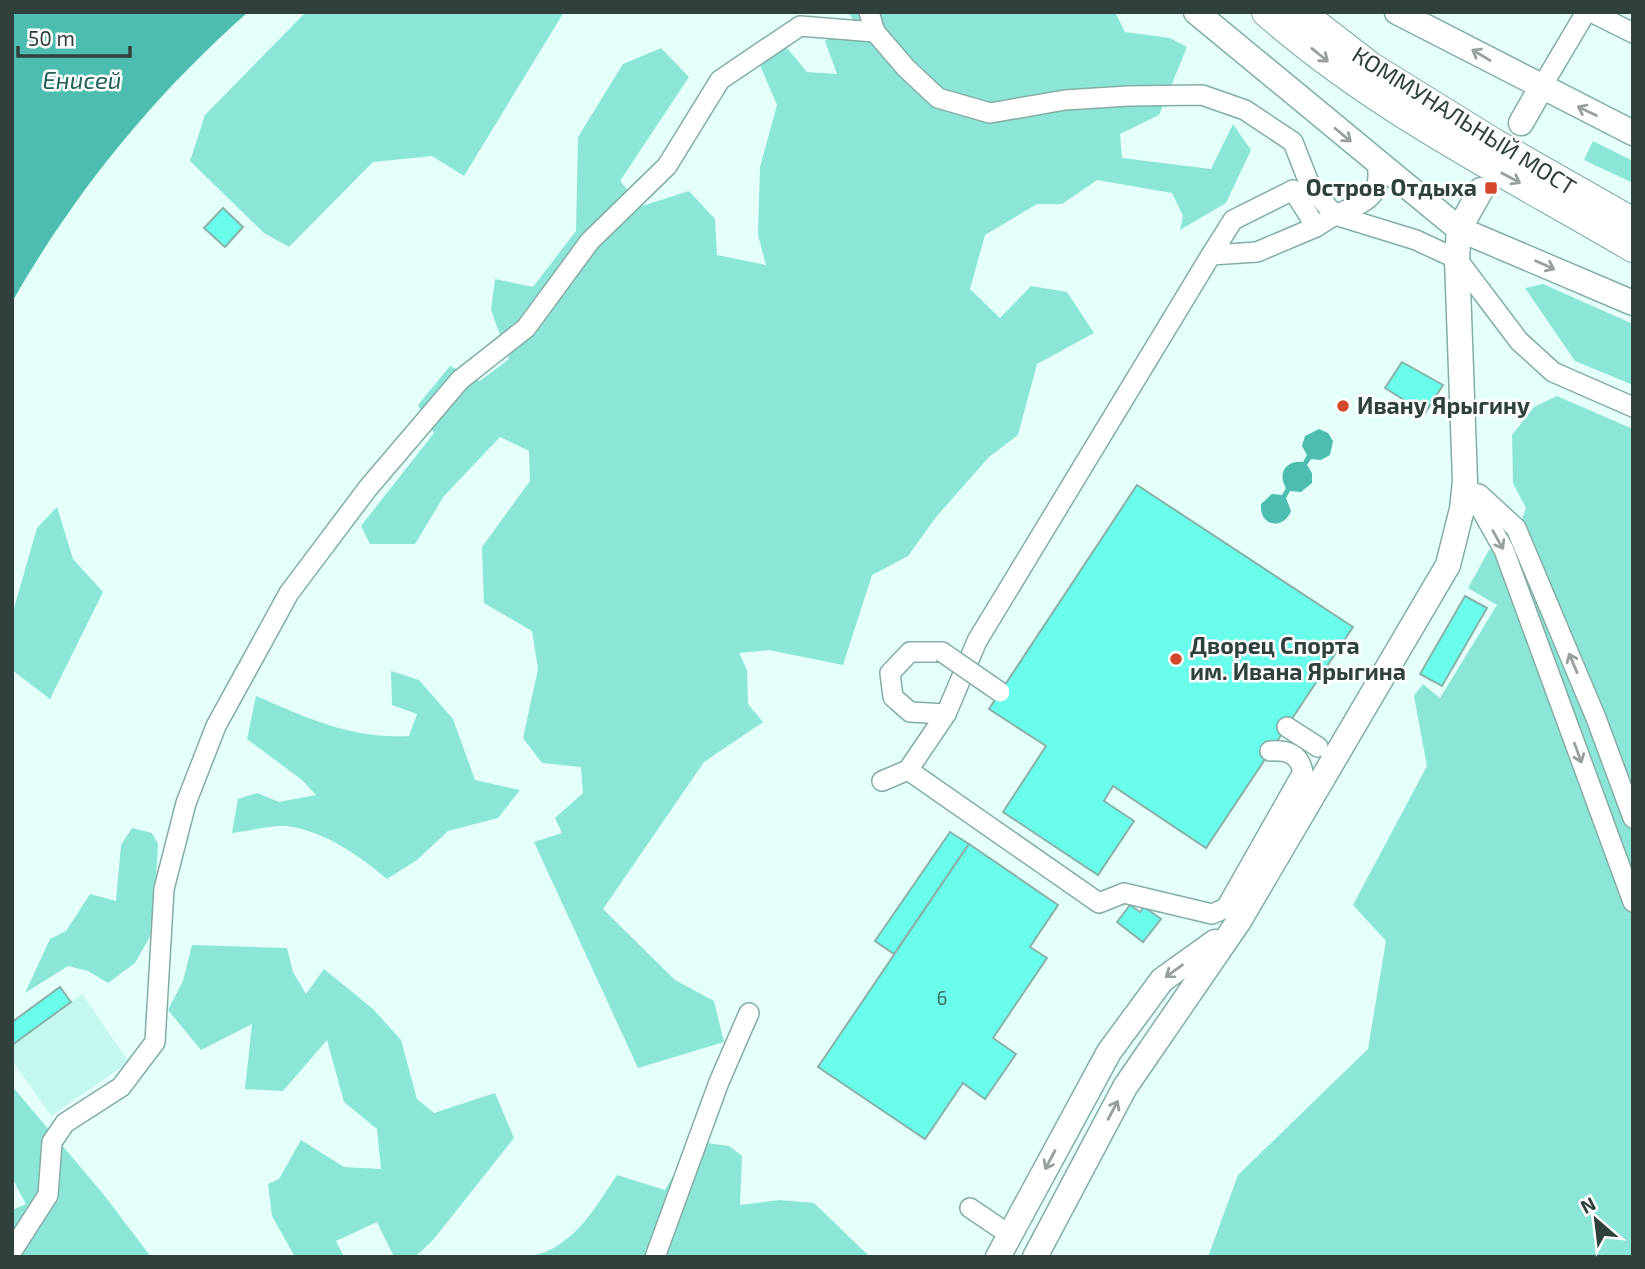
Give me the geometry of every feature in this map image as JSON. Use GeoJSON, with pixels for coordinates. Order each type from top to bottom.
{"type":"FeatureCollection","features":[{"type":"Feature","properties":{"kind":"highway","name":"КОММУНАЛЬНЫЙ МОСТ"},"geometry":{"type":"LineString","coordinates":[[1267,12],[1357,85],[1438,136],[1633,247]]}},
{"type":"Feature","properties":{"kind":"highway","name":"КОММУНАЛЬНЫЙ МОСТ"},"geometry":{"type":"LineString","coordinates":[[1299,12],[1370,67],[1496,145],[1633,223]]}},
{"type":"Feature","properties":{"kind":"main road"},"geometry":{"type":"LineString","coordinates":[[1196,12],[1459,229],[1633,303]]}},
{"type":"Feature","properties":{"kind":"main road"},"geometry":{"type":"LineString","coordinates":[[1397,12],[1633,133]]}},
{"type":"Feature","properties":{"kind":"main road"},"geometry":{"type":"LineString","coordinates":[[1521,123],[1541,88]]}},
{"type":"Feature","properties":{"kind":"main road"},"geometry":{"type":"LineString","coordinates":[[1035,1257],[1137,1068],[1270,870],[1448,565],[1462,509],[1465,481],[1457,259],[1459,229],[1481,190]]}},
{"type":"Feature","properties":{"kind":"main road"},"geometry":{"type":"LineString","coordinates":[[1004,1246],[1109,1052],[1162,980],[1230,931]]}},
{"type":"Feature","properties":{"kind":"main road"},"geometry":{"type":"LineString","coordinates":[[1109,1052],[1137,1068]]}},
{"type":"Feature","properties":{"kind":"lane"},"geometry":{"type":"LineString","coordinates":[[869,12],[876,32],[905,68],[938,98],[990,113],[1065,100],[1128,96],[1202,96],[1245,110],[1293,142],[1311,188],[1335,215],[1416,240],[1457,259],[1519,341],[1553,372],[1633,407]]}},
{"type":"Feature","properties":{"kind":"lane"},"geometry":{"type":"LineString","coordinates":[[1541,88],[1588,12],[1633,33]]}},
{"type":"Feature","properties":{"kind":"lane"},"geometry":{"type":"LineString","coordinates":[[12,1251],[48,1195],[52,1142],[65,1123],[121,1087],[155,1042],[164,890],[186,803],[216,726],[289,593],[368,488],[460,380],[526,328],[590,241],[667,166],[720,80],[800,26],[876,32]]}},
{"type":"Feature","properties":{"kind":"lane"},"geometry":{"type":"LineString","coordinates":[[1211,255],[1257,252],[1316,227],[1365,202],[1376,192],[1380,181],[1377,163]]}},
{"type":"Feature","properties":{"kind":"lane"},"geometry":{"type":"LineString","coordinates":[[882,781],[908,770],[946,714],[977,641],[1233,220],[1293,190],[1316,227]]}},
{"type":"Feature","properties":{"kind":"lane"},"geometry":{"type":"LineString","coordinates":[[1465,481],[1516,528],[1596,718],[1633,818]]}},
{"type":"Feature","properties":{"kind":"lane"},"geometry":{"type":"LineString","coordinates":[[1465,481],[1504,550],[1633,902]]}},
{"type":"Feature","properties":{"kind":"lane"},"geometry":{"type":"LineString","coordinates":[[946,714],[910,712],[893,696],[890,673],[910,652],[942,652],[1000,692]]}},
{"type":"Feature","properties":{"kind":"lane"},"geometry":{"type":"LineString","coordinates":[[1287,727],[1318,747]]}},
{"type":"Feature","properties":{"kind":"lane"},"geometry":{"type":"LineString","coordinates":[[908,770],[1099,903],[1124,893],[1212,914],[1226,908],[1303,772],[1296,756],[1285,750],[1270,751]]}},
{"type":"Feature","properties":{"kind":"lane"},"geometry":{"type":"LineString","coordinates":[[655,1257],[719,1082],[749,1013]]}},
{"type":"Feature","properties":{"kind":"lane"},"geometry":{"type":"LineString","coordinates":[[970,1208],[1004,1246]]}},
{"type":"Feature","properties":{"kind":"shaded area"},"geometry":{"type":"Polygon","coordinates":[[[306,12],[564,12],[464,176],[432,156],[373,162],[289,247],[264,233],[190,161],[205,115],[306,12]]]}},
{"type":"Feature","properties":{"kind":"shaded area"},"geometry":{"type":"Polygon","coordinates":[[[848,12],[1115,12],[1125,32],[1170,38],[1187,47],[1159,115],[1120,134],[1122,158],[1211,169],[1233,124],[1251,150],[1226,203],[1180,230],[1183,216],[1172,193],[1097,180],[1062,204],[1037,204],[985,235],[970,289],[1000,318],[1031,286],[1067,292],[1094,333],[1037,364],[1018,435],[989,457],[936,517],[908,556],[872,575],[843,665],[769,650],[739,653],[747,670],[748,704],[763,722],[704,762],[603,909],[675,980],[714,1001],[724,1042],[638,1068],[534,842],[562,833],[555,818],[583,793],[581,767],[542,763],[523,738],[538,669],[532,631],[484,603],[482,547],[530,481],[529,451],[500,437],[444,496],[415,544],[370,544],[361,526],[434,433],[418,405],[450,366],[480,381],[509,359],[491,310],[495,279],[533,287],[576,231],[578,137],[623,64],[661,48],[689,77],[620,181],[642,206],[689,191],[715,219],[717,255],[766,265],[758,235],[760,167],[777,105],[760,65],[787,48],[807,72],[837,74],[825,41],[854,21],[848,12]]]}},
{"type":"Feature","properties":{"kind":"shaded area"},"geometry":{"type":"Polygon","coordinates":[[[1593,141],[1633,161],[1633,183],[1584,160],[1593,141]]]}},
{"type":"Feature","properties":{"kind":"shaded area"},"geometry":{"type":"Polygon","coordinates":[[[1543,284],[1633,324],[1633,385],[1575,361],[1525,288],[1543,284]]]}},
{"type":"Feature","properties":{"kind":"shaded area"},"geometry":{"type":"Polygon","coordinates":[[[1557,396],[1633,429],[1633,1257],[1208,1257],[1238,1175],[1368,1049],[1386,941],[1353,905],[1427,766],[1414,696],[1423,684],[1440,698],[1497,605],[1468,588],[1489,550],[1513,544],[1526,508],[1513,483],[1512,435],[1534,407],[1557,396]]]}},
{"type":"Feature","properties":{"kind":"shaded area"},"geometry":{"type":"Polygon","coordinates":[[[57,507],[73,559],[103,592],[50,699],[12,670],[12,615],[37,528],[57,507]]]}},
{"type":"Feature","properties":{"kind":"shaded area"},"geometry":{"type":"Polygon","coordinates":[[[391,671],[419,680],[453,719],[475,780],[520,790],[498,818],[448,831],[417,860],[387,879],[340,845],[300,828],[266,827],[232,833],[238,799],[257,793],[279,802],[316,795],[302,780],[247,739],[256,696],[312,719],[348,730],[409,736],[417,714],[392,705],[391,671]]]}},
{"type":"Feature","properties":{"kind":"shaded area"},"geometry":{"type":"Polygon","coordinates":[[[132,828],[152,833],[158,844],[153,931],[135,963],[108,983],[88,971],[68,966],[25,993],[50,939],[66,931],[90,894],[116,901],[121,845],[132,828]]]}},
{"type":"Feature","properties":{"kind":"shaded area"},"geometry":{"type":"Polygon","coordinates":[[[192,945],[287,948],[293,972],[306,994],[324,969],[373,1009],[401,1040],[417,1099],[434,1113],[495,1093],[514,1138],[433,1240],[415,1257],[394,1257],[377,1222],[336,1241],[344,1257],[295,1257],[272,1216],[268,1184],[279,1179],[301,1140],[344,1167],[381,1169],[377,1129],[344,1102],[327,1040],[283,1091],[245,1089],[252,1024],[201,1050],[168,1010],[183,981],[192,945]]]}},
{"type":"Feature","properties":{"kind":"shaded area"},"geometry":{"type":"Polygon","coordinates":[[[60,987],[71,1002],[82,994],[129,1062],[51,1116],[12,1060],[12,1022],[60,987]]]}},
{"type":"Feature","properties":{"kind":"shaded area"},"geometry":{"type":"Polygon","coordinates":[[[12,1086],[104,1195],[151,1257],[12,1257],[12,1210],[26,1204],[12,1178],[12,1086]]]}},
{"type":"Feature","properties":{"kind":"shaded area"},"geometry":{"type":"Polygon","coordinates":[[[693,1141],[729,1146],[742,1156],[740,1205],[779,1200],[814,1203],[870,1257],[524,1257],[541,1254],[568,1238],[579,1228],[617,1175],[665,1190],[693,1141]]]}},
{"type":"Feature","properties":{"kind":"water","name":"Енисей"},"geometry":{"type":"Polygon","coordinates":[[[12,12],[248,12],[180,77],[118,147],[62,222],[12,302],[12,12]]]}},
{"type":"Feature","properties":{"kind":"water"},"geometry":{"type":"Polygon","coordinates":[[[1319,429],[1328,433],[1333,441],[1330,455],[1321,460],[1311,459],[1307,465],[1312,473],[1312,483],[1301,492],[1290,491],[1286,498],[1291,511],[1287,517],[1277,523],[1268,521],[1261,511],[1261,504],[1272,494],[1282,495],[1286,488],[1282,477],[1285,469],[1292,463],[1303,462],[1307,455],[1302,446],[1305,436],[1319,429]]]}},
{"type":"Feature","properties":{"kind":"building"},"geometry":{"type":"Polygon","coordinates":[[[223,208],[243,227],[225,247],[204,228],[223,208]]]}},
{"type":"Feature","properties":{"kind":"building"},"geometry":{"type":"Polygon","coordinates":[[[1402,362],[1443,385],[1425,413],[1385,388],[1402,362]]]}},
{"type":"Feature","properties":{"kind":"building","name":"Дворец Спорта им. Ивана Ярыгина"},"geometry":{"type":"Polygon","coordinates":[[[1137,485],[1353,627],[1206,848],[1113,786],[1104,801],[1134,821],[1098,875],[1003,812],[1046,746],[989,709],[1137,485]]]}},
{"type":"Feature","properties":{"kind":"building"},"geometry":{"type":"Polygon","coordinates":[[[1465,596],[1487,608],[1442,686],[1420,674],[1465,596]]]}},
{"type":"Feature","properties":{"kind":"building"},"geometry":{"type":"Polygon","coordinates":[[[950,832],[969,844],[894,954],[875,941],[950,832]]]}},
{"type":"Feature","properties":{"kind":"building"},"geometry":{"type":"Polygon","coordinates":[[[969,844],[1058,905],[1030,947],[1047,958],[993,1038],[1016,1054],[985,1099],[963,1083],[925,1139],[818,1067],[969,844]]]}},
{"type":"Feature","properties":{"kind":"building"},"geometry":{"type":"Polygon","coordinates":[[[1130,905],[1140,912],[1144,907],[1161,919],[1143,942],[1117,922],[1130,905]]]}},
{"type":"Feature","properties":{"kind":"building"},"geometry":{"type":"Polygon","coordinates":[[[60,987],[71,1002],[12,1045],[12,1022],[60,987]]]}},
{"type":"Feature","properties":{"kind":"place","name":"Остров Отдыха"},"geometry":{"type":"Point","coordinates":[1491,188]}},
{"type":"Feature","properties":{"kind":"place","name":"Ивану Ярыгину"},"geometry":{"type":"Point","coordinates":[1343,406]}},
{"type":"Feature","properties":{"kind":"place","name":"Дворец Спорта им. Ивана Ярыгина"},"geometry":{"type":"Point","coordinates":[1176,659]}}]}
